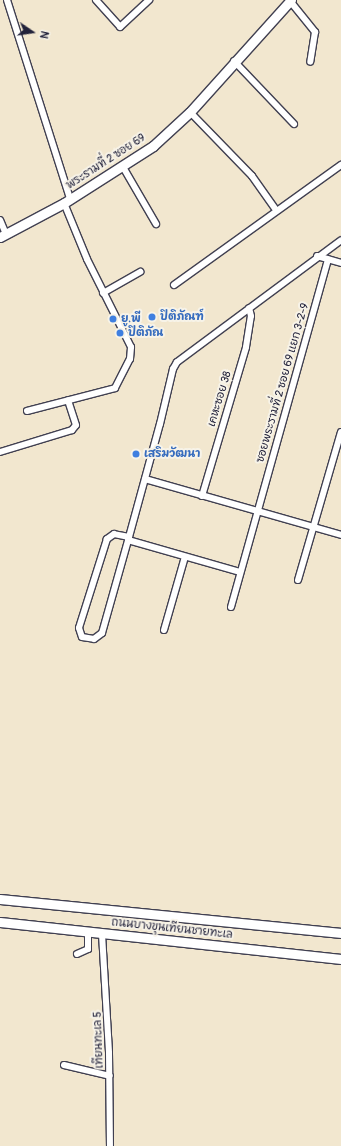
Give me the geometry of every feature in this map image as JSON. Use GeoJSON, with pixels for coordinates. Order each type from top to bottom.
{"type":"FeatureCollection","features":[{"type":"Feature","properties":{"kind":"main road","name":"พระรามที่ 2 ซอย 69"},"geometry":{"type":"LineString","coordinates":[[3,236],[67,201],[123,167],[153,146],[190,112],[234,61],[291,0]]}},
{"type":"Feature","properties":{"kind":"main road","name":"ถนนบางขุนเทียนชายทะเล"},"geometry":{"type":"LineString","coordinates":[[0,899],[341,933]]}},
{"type":"Feature","properties":{"kind":"main road","name":"ถนนบางขุนเทียนชายทะเล"},"geometry":{"type":"LineString","coordinates":[[0,922],[341,959]]}},
{"type":"Feature","properties":{"kind":"street"},"geometry":{"type":"LineString","coordinates":[[7,0],[67,201],[103,293],[131,347],[130,359],[120,384],[115,388],[27,411]]}},
{"type":"Feature","properties":{"kind":"street"},"geometry":{"type":"LineString","coordinates":[[96,0],[120,27],[150,0]]}},
{"type":"Feature","properties":{"kind":"street"},"geometry":{"type":"LineString","coordinates":[[291,0],[315,32],[310,62]]}},
{"type":"Feature","properties":{"kind":"street"},"geometry":{"type":"LineString","coordinates":[[234,61],[294,124]]}},
{"type":"Feature","properties":{"kind":"street"},"geometry":{"type":"LineString","coordinates":[[190,112],[252,176],[276,210]]}},
{"type":"Feature","properties":{"kind":"street"},"geometry":{"type":"LineString","coordinates":[[174,285],[276,210],[341,165]]}},
{"type":"Feature","properties":{"kind":"street"},"geometry":{"type":"LineString","coordinates":[[123,167],[156,224]]}},
{"type":"Feature","properties":{"kind":"street"},"geometry":{"type":"LineString","coordinates":[[0,220],[3,236]]}},
{"type":"Feature","properties":{"kind":"street"},"geometry":{"type":"LineString","coordinates":[[240,572],[185,557],[128,539],[114,534],[107,538],[79,628],[82,637],[94,639],[102,633],[128,539],[144,479],[177,362],[317,256],[341,240]]}},
{"type":"Feature","properties":{"kind":"street"},"geometry":{"type":"LineString","coordinates":[[317,256],[341,262]]}},
{"type":"Feature","properties":{"kind":"street","name":"ซอยพระรามที่ 2 ซอย 69 แยก 3-2-9"},"geometry":{"type":"LineString","coordinates":[[231,607],[256,512],[328,259]]}},
{"type":"Feature","properties":{"kind":"street"},"geometry":{"type":"LineString","coordinates":[[103,293],[140,272]]}},
{"type":"Feature","properties":{"kind":"street","name":"เคหะซอย 38"},"geometry":{"type":"LineString","coordinates":[[202,496],[246,347],[251,316],[249,308]]}},
{"type":"Feature","properties":{"kind":"street"},"geometry":{"type":"LineString","coordinates":[[0,452],[72,430],[76,425],[68,400]]}},
{"type":"Feature","properties":{"kind":"street"},"geometry":{"type":"LineString","coordinates":[[298,580],[341,432]]}},
{"type":"Feature","properties":{"kind":"street"},"geometry":{"type":"LineString","coordinates":[[144,479],[341,535]]}},
{"type":"Feature","properties":{"kind":"street"},"geometry":{"type":"LineString","coordinates":[[164,630],[185,557]]}},
{"type":"Feature","properties":{"kind":"street"},"geometry":{"type":"LineString","coordinates":[[77,954],[88,949],[88,932]]}},
{"type":"Feature","properties":{"kind":"street","name":"เทียนทะเล 5"},"geometry":{"type":"LineString","coordinates":[[102,934],[110,1076],[110,1146]]}},
{"type":"Feature","properties":{"kind":"street"},"geometry":{"type":"LineString","coordinates":[[64,1065],[110,1076]]}},
{"type":"Feature","properties":{"kind":"place","name":"ปิติภัณฑ์"},"geometry":{"type":"Point","coordinates":[152,317]}},
{"type":"Feature","properties":{"kind":"place","name":"ยู.พี"},"geometry":{"type":"Point","coordinates":[113,319]}},
{"type":"Feature","properties":{"kind":"place","name":"ปิติภัณ"},"geometry":{"type":"Point","coordinates":[120,333]}},
{"type":"Feature","properties":{"kind":"place","name":"เสริมวัฒนา"},"geometry":{"type":"Point","coordinates":[136,454]}}]}
